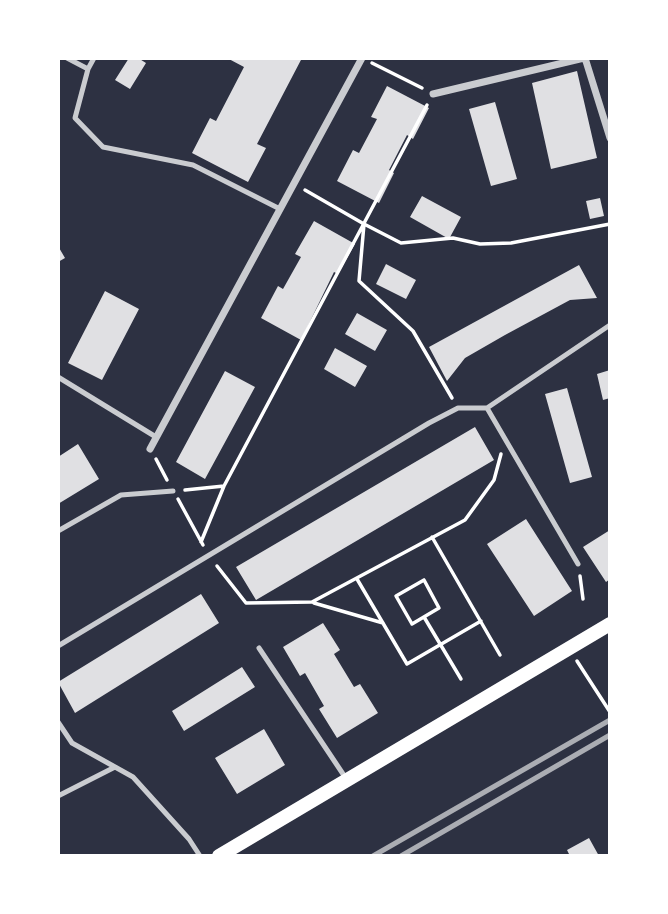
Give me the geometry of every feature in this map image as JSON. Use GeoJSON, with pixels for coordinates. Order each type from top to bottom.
{"type":"FeatureCollection","features":[{"type":"Feature","properties":{"kind":"main road"},"geometry":{"type":"LineString","coordinates":[[219,856],[610,624]]}},
{"type":"Feature","properties":{"kind":"street"},"geometry":{"type":"LineString","coordinates":[[150,449],[361,58]]}},
{"type":"Feature","properties":{"kind":"street"},"geometry":{"type":"LineString","coordinates":[[433,94],[585,58],[610,138]]}},
{"type":"Feature","properties":{"kind":"lane"},"geometry":{"type":"LineString","coordinates":[[67,58],[88,69]]}},
{"type":"Feature","properties":{"kind":"lane"},"geometry":{"type":"LineString","coordinates":[[94,58],[88,69],[75,118],[103,147],[193,165],[280,209]]}},
{"type":"Feature","properties":{"kind":"lane"},"geometry":{"type":"LineString","coordinates":[[58,646],[429,422],[458,408],[487,408],[610,325]]}},
{"type":"Feature","properties":{"kind":"lane"},"geometry":{"type":"LineString","coordinates":[[58,377],[156,437]]}},
{"type":"Feature","properties":{"kind":"lane"},"geometry":{"type":"LineString","coordinates":[[487,408],[578,564]]}},
{"type":"Feature","properties":{"kind":"lane"},"geometry":{"type":"LineString","coordinates":[[58,531],[121,495],[173,491]]}},
{"type":"Feature","properties":{"kind":"lane"},"geometry":{"type":"LineString","coordinates":[[259,648],[347,780]]}},
{"type":"Feature","properties":{"kind":"lane"},"geometry":{"type":"LineString","coordinates":[[58,722],[72,743],[133,777],[189,839],[200,856]]}},
{"type":"Feature","properties":{"kind":"lane"},"geometry":{"type":"LineString","coordinates":[[58,796],[115,767]]}},
{"type":"Feature","properties":{"kind":"path"},"geometry":{"type":"LineString","coordinates":[[201,542],[224,486],[433,94],[361,58]]}},
{"type":"Feature","properties":{"kind":"path"},"geometry":{"type":"LineString","coordinates":[[294,184],[401,243],[453,238],[480,244],[511,243],[610,224]]}},
{"type":"Feature","properties":{"kind":"path"},"geometry":{"type":"LineString","coordinates":[[364,224],[359,281],[413,331],[458,408]]}},
{"type":"Feature","properties":{"kind":"path"},"geometry":{"type":"LineString","coordinates":[[312,602],[465,520],[494,480],[505,439]]}},
{"type":"Feature","properties":{"kind":"path"},"geometry":{"type":"LineString","coordinates":[[150,449],[209,555],[246,603],[312,602],[383,623]]}},
{"type":"Feature","properties":{"kind":"path"},"geometry":{"type":"LineString","coordinates":[[173,491],[224,486]]}},
{"type":"Feature","properties":{"kind":"path"},"geometry":{"type":"LineString","coordinates":[[432,537],[500,655]]}},
{"type":"Feature","properties":{"kind":"path"},"geometry":{"type":"LineString","coordinates":[[578,564],[583,599]]}},
{"type":"Feature","properties":{"kind":"path"},"geometry":{"type":"LineString","coordinates":[[357,579],[407,664],[481,621]]}},
{"type":"Feature","properties":{"kind":"path"},"geometry":{"type":"LineString","coordinates":[[424,580],[439,608],[424,617],[412,624],[396,596],[424,580]]}},
{"type":"Feature","properties":{"kind":"path"},"geometry":{"type":"LineString","coordinates":[[424,617],[461,679]]}},
{"type":"Feature","properties":{"kind":"path"},"geometry":{"type":"LineString","coordinates":[[577,660],[610,712]]}},
{"type":"Feature","properties":{"kind":"building"},"geometry":{"type":"Polygon","coordinates":[[[129,58],[138,58],[146,63],[130,89],[115,80],[129,58]]]}},
{"type":"Feature","properties":{"kind":"building"},"geometry":{"type":"Polygon","coordinates":[[[227,58],[302,58],[257,144],[266,148],[248,182],[192,153],[210,118],[216,121],[244,67],[227,58]]]}},
{"type":"Feature","properties":{"kind":"building"},"geometry":{"type":"Polygon","coordinates":[[[577,71],[597,158],[551,169],[532,83],[577,71]]]}},
{"type":"Feature","properties":{"kind":"building"},"geometry":{"type":"Polygon","coordinates":[[[387,86],[429,108],[413,139],[407,135],[389,170],[394,173],[379,203],[337,181],[353,150],[359,153],[377,119],[371,117],[387,86]]]}},
{"type":"Feature","properties":{"kind":"building"},"geometry":{"type":"Polygon","coordinates":[[[495,102],[517,179],[491,186],[469,109],[495,102]]]}},
{"type":"Feature","properties":{"kind":"building"},"geometry":{"type":"Polygon","coordinates":[[[422,196],[461,217],[449,239],[410,217],[422,196]]]}},
{"type":"Feature","properties":{"kind":"building"},"geometry":{"type":"Polygon","coordinates":[[[600,198],[604,216],[590,219],[586,201],[600,198]]]}},
{"type":"Feature","properties":{"kind":"building"},"geometry":{"type":"Polygon","coordinates":[[[314,221],[355,244],[338,274],[334,272],[301,340],[261,318],[278,286],[283,289],[301,257],[295,254],[314,221]]]}},
{"type":"Feature","properties":{"kind":"building"},"geometry":{"type":"Polygon","coordinates":[[[58,246],[65,258],[58,262],[58,246]]]}},
{"type":"Feature","properties":{"kind":"building"},"geometry":{"type":"Polygon","coordinates":[[[386,264],[416,280],[406,299],[376,284],[386,264]]]}},
{"type":"Feature","properties":{"kind":"building"},"geometry":{"type":"Polygon","coordinates":[[[579,265],[597,298],[570,300],[505,335],[465,358],[447,381],[429,347],[579,265]]]}},
{"type":"Feature","properties":{"kind":"building"},"geometry":{"type":"Polygon","coordinates":[[[105,291],[139,309],[102,380],[68,363],[105,291]]]}},
{"type":"Feature","properties":{"kind":"building"},"geometry":{"type":"Polygon","coordinates":[[[357,313],[387,330],[375,351],[345,334],[357,313]]]}},
{"type":"Feature","properties":{"kind":"building"},"geometry":{"type":"Polygon","coordinates":[[[335,348],[367,366],[355,387],[324,369],[335,348]]]}},
{"type":"Feature","properties":{"kind":"building"},"geometry":{"type":"Polygon","coordinates":[[[610,370],[610,398],[603,400],[597,374],[610,370]]]}},
{"type":"Feature","properties":{"kind":"building"},"geometry":{"type":"Polygon","coordinates":[[[225,371],[255,387],[205,479],[176,462],[225,371]]]}},
{"type":"Feature","properties":{"kind":"building"},"geometry":{"type":"Polygon","coordinates":[[[567,388],[592,477],[570,483],[545,394],[567,388]]]}},
{"type":"Feature","properties":{"kind":"building"},"geometry":{"type":"Polygon","coordinates":[[[475,427],[494,460],[256,600],[236,567],[475,427]]]}},
{"type":"Feature","properties":{"kind":"building"},"geometry":{"type":"Polygon","coordinates":[[[78,444],[99,479],[58,504],[58,457],[78,444]]]}},
{"type":"Feature","properties":{"kind":"building"},"geometry":{"type":"Polygon","coordinates":[[[526,519],[572,591],[534,616],[487,544],[526,519]]]}},
{"type":"Feature","properties":{"kind":"building"},"geometry":{"type":"Polygon","coordinates":[[[610,530],[610,579],[606,582],[583,547],[610,530]]]}},
{"type":"Feature","properties":{"kind":"building"},"geometry":{"type":"Polygon","coordinates":[[[201,594],[219,623],[75,713],[58,682],[201,594]]]}},
{"type":"Feature","properties":{"kind":"building"},"geometry":{"type":"Polygon","coordinates":[[[323,623],[340,650],[334,654],[354,687],[360,684],[378,713],[337,738],[319,709],[324,706],[305,673],[300,676],[283,647],[323,623]]]}},
{"type":"Feature","properties":{"kind":"building"},"geometry":{"type":"Polygon","coordinates":[[[242,667],[255,687],[184,731],[172,711],[242,667]]]}},
{"type":"Feature","properties":{"kind":"building"},"geometry":{"type":"Polygon","coordinates":[[[264,729],[285,765],[237,794],[215,758],[264,729]]]}},
{"type":"Feature","properties":{"kind":"building"},"geometry":{"type":"Polygon","coordinates":[[[589,838],[599,856],[570,856],[567,850],[589,838]]]}},
{"type":"Feature","properties":{"kind":"railway"},"geometry":{"type":"LineString","coordinates":[[373,856],[610,720]]}},
{"type":"Feature","properties":{"kind":"railway"},"geometry":{"type":"LineString","coordinates":[[401,856],[610,735]]}}]}
